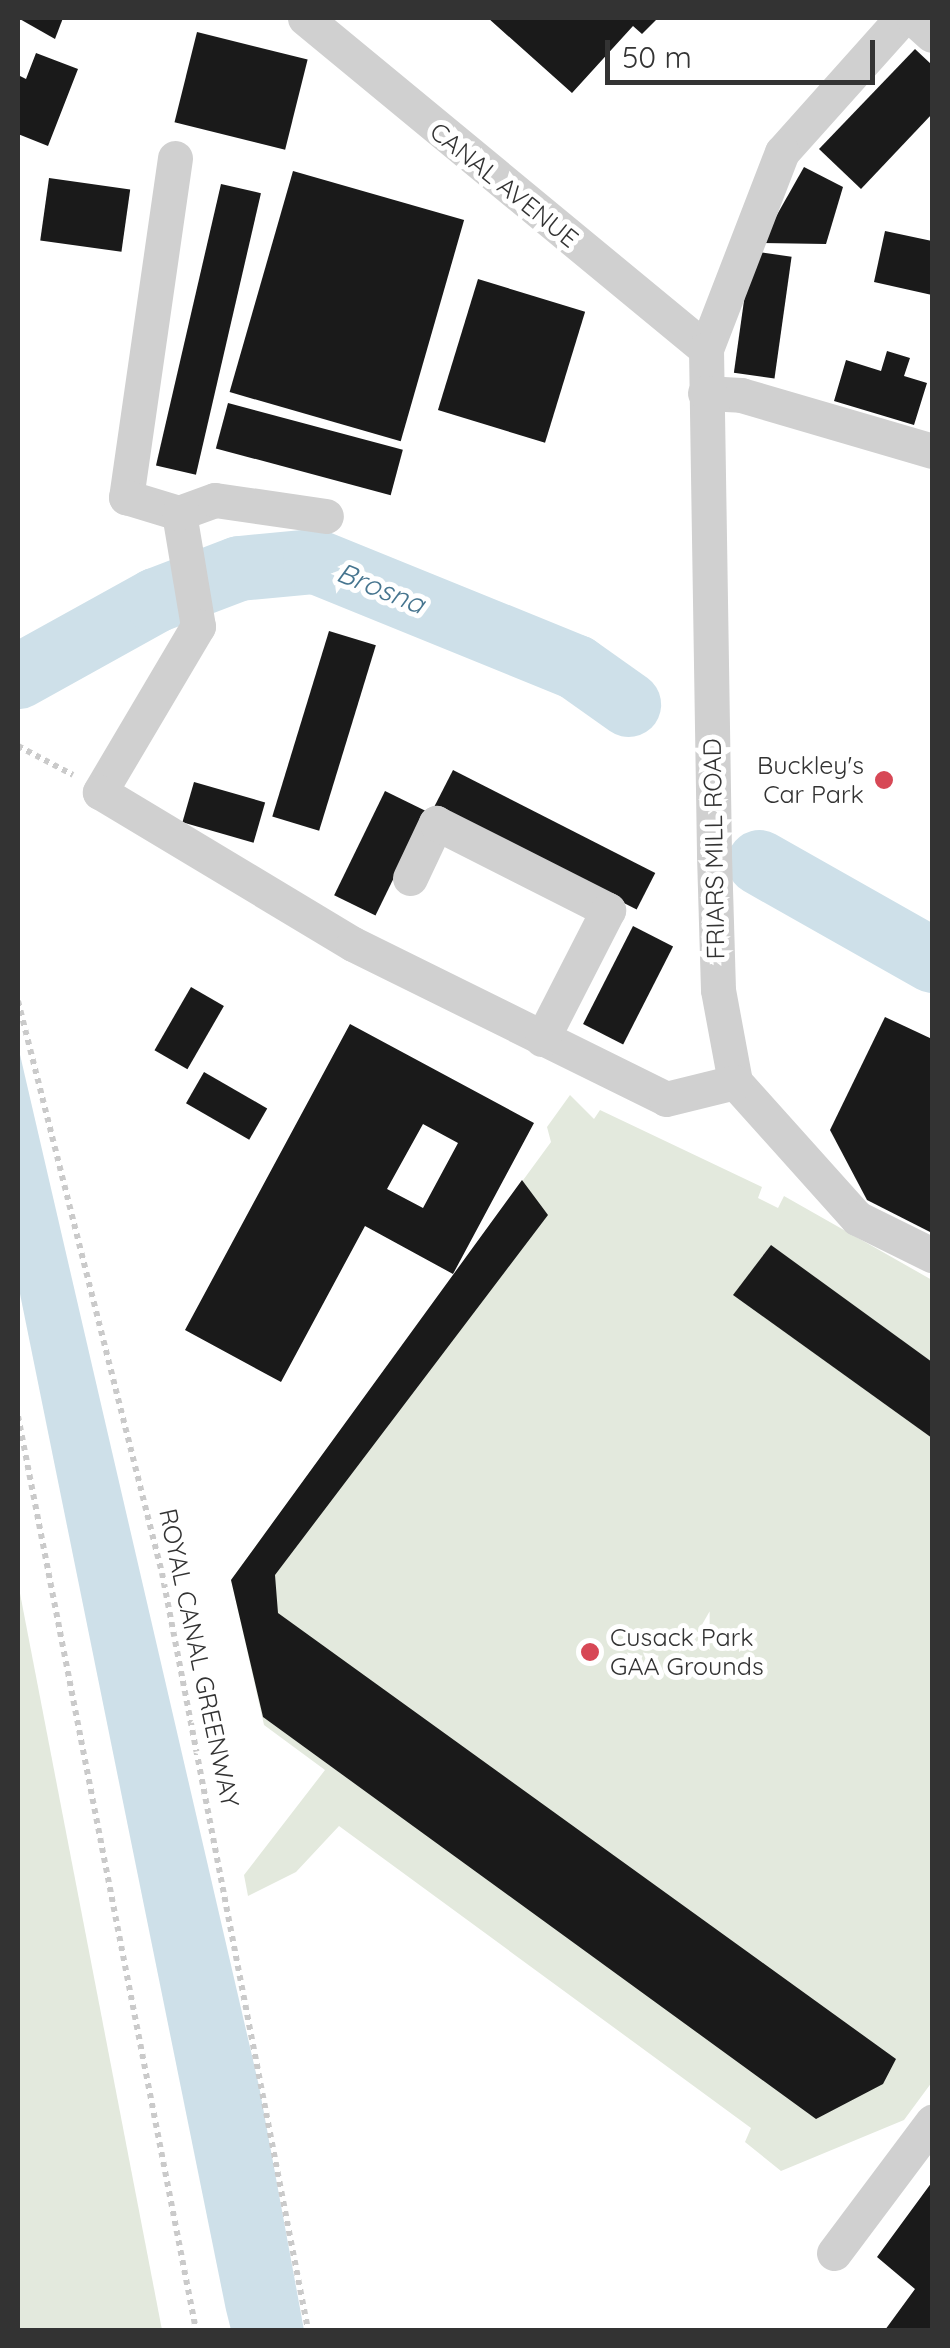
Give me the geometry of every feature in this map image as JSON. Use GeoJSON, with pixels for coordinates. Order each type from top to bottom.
{"type":"FeatureCollection","features":[{"type":"Feature","properties":{"kind":"street","name":"CANAL AVENUE"},"geometry":{"type":"LineString","coordinates":[[306,18],[706,349]]}},
{"type":"Feature","properties":{"kind":"street","name":"FRIARS MILL ROAD"},"geometry":{"type":"LineString","coordinates":[[736,1082],[718,990],[706,349],[782,152],[902,18]]}},
{"type":"Feature","properties":{"kind":"street"},"geometry":{"type":"LineString","coordinates":[[914,18],[932,35]]}},
{"type":"Feature","properties":{"kind":"street"},"geometry":{"type":"LineString","coordinates":[[175,158],[126,498],[178,513],[215,500],[326,516]]}},
{"type":"Feature","properties":{"kind":"street"},"geometry":{"type":"LineString","coordinates":[[705,392],[742,394],[932,452]]}},
{"type":"Feature","properties":{"kind":"street"},"geometry":{"type":"LineString","coordinates":[[178,513],[198,626],[100,792],[354,944],[666,1099],[736,1082],[857,1218],[932,1255]]}},
{"type":"Feature","properties":{"kind":"street"},"geometry":{"type":"LineString","coordinates":[[410,878],[436,823],[608,910],[542,1039]]}},
{"type":"Feature","properties":{"kind":"street"},"geometry":{"type":"LineString","coordinates":[[834,2253],[932,2122]]}},
{"type":"Feature","properties":{"kind":"path"},"geometry":{"type":"LineString","coordinates":[[18,746],[100,792]]}},
{"type":"Feature","properties":{"kind":"path","name":"ROYAL CANAL GREENWAY"},"geometry":{"type":"LineString","coordinates":[[18,1001],[162,1573],[308,2330]]}},
{"type":"Feature","properties":{"kind":"path"},"geometry":{"type":"LineString","coordinates":[[18,1416],[196,2330]]}},
{"type":"Feature","properties":{"kind":"shaded area"},"geometry":{"type":"Polygon","coordinates":[[[18,1046],[259,2086],[304,2330],[231,2330],[226,2310],[18,1284],[18,1046]]]}},
{"type":"Feature","properties":{"kind":"shaded area","name":"Cusack Park GAA Grounds"},"geometry":{"type":"Polygon","coordinates":[[[570,1095],[594,1119],[600,1110],[762,1187],[758,1198],[778,1208],[784,1196],[932,1280],[932,2082],[904,2120],[781,2171],[745,2142],[751,2128],[339,1826],[296,1872],[248,1896],[244,1875],[325,1770],[264,1725],[231,1580],[551,1142],[547,1127],[570,1095]]]}},
{"type":"Feature","properties":{"kind":"shaded area"},"geometry":{"type":"Polygon","coordinates":[[[18,1583],[162,2330],[18,2330],[18,1583]]]}},
{"type":"Feature","properties":{"kind":"building"},"geometry":{"type":"Polygon","coordinates":[[[18,18],[63,18],[55,39],[18,18]]]}},
{"type":"Feature","properties":{"kind":"building"},"geometry":{"type":"Polygon","coordinates":[[[488,18],[658,18],[642,34],[633,26],[572,93],[488,18]]]}},
{"type":"Feature","properties":{"kind":"building"},"geometry":{"type":"Polygon","coordinates":[[[197,32],[308,60],[285,150],[175,122],[197,32]]]}},
{"type":"Feature","properties":{"kind":"building"},"geometry":{"type":"Polygon","coordinates":[[[915,49],[932,65],[932,114],[861,189],[819,149],[915,49]]]}},
{"type":"Feature","properties":{"kind":"building"},"geometry":{"type":"Polygon","coordinates":[[[36,53],[78,69],[48,146],[18,134],[18,75],[26,79],[36,53]]]}},
{"type":"Feature","properties":{"kind":"building"},"geometry":{"type":"Polygon","coordinates":[[[804,167],[843,187],[826,244],[761,243],[804,167]]]}},
{"type":"Feature","properties":{"kind":"building"},"geometry":{"type":"Polygon","coordinates":[[[293,171],[464,220],[401,441],[230,392],[293,171]]]}},
{"type":"Feature","properties":{"kind":"building"},"geometry":{"type":"Polygon","coordinates":[[[49,178],[130,189],[121,252],[40,240],[49,178]]]}},
{"type":"Feature","properties":{"kind":"building"},"geometry":{"type":"Polygon","coordinates":[[[221,184],[261,193],[196,475],[156,466],[221,184]]]}},
{"type":"Feature","properties":{"kind":"building"},"geometry":{"type":"Polygon","coordinates":[[[885,231],[932,241],[932,295],[874,282],[885,231]]]}},
{"type":"Feature","properties":{"kind":"building"},"geometry":{"type":"Polygon","coordinates":[[[751,251],[792,257],[774,379],[734,373],[751,251]]]}},
{"type":"Feature","properties":{"kind":"building"},"geometry":{"type":"Polygon","coordinates":[[[478,279],[585,312],[545,443],[438,410],[478,279]]]}},
{"type":"Feature","properties":{"kind":"building"},"geometry":{"type":"Polygon","coordinates":[[[887,351],[910,358],[904,376],[927,383],[914,425],[834,401],[846,360],[881,371],[887,351]]]}},
{"type":"Feature","properties":{"kind":"building"},"geometry":{"type":"Polygon","coordinates":[[[228,403],[403,450],[391,495],[216,448],[228,403]]]}},
{"type":"Feature","properties":{"kind":"building"},"geometry":{"type":"Polygon","coordinates":[[[329,631],[376,645],[319,831],[272,817],[329,631]]]}},
{"type":"Feature","properties":{"kind":"building"},"geometry":{"type":"Polygon","coordinates":[[[453,770],[655,873],[637,910],[434,807],[453,770]]]}},
{"type":"Feature","properties":{"kind":"building"},"geometry":{"type":"Polygon","coordinates":[[[194,782],[265,802],[254,843],[182,822],[194,782]]]}},
{"type":"Feature","properties":{"kind":"building"},"geometry":{"type":"Polygon","coordinates":[[[385,791],[426,811],[375,915],[334,895],[385,791]]]}},
{"type":"Feature","properties":{"kind":"building"},"geometry":{"type":"Polygon","coordinates":[[[633,926],[673,946],[623,1044],[583,1024],[633,926]]]}},
{"type":"Feature","properties":{"kind":"building"},"geometry":{"type":"Polygon","coordinates":[[[191,987],[224,1006],[187,1069],[154,1050],[191,987]]]}},
{"type":"Feature","properties":{"kind":"building"},"geometry":{"type":"Polygon","coordinates":[[[885,1017],[932,1039],[932,1233],[867,1200],[830,1130],[885,1017]]]}},
{"type":"Feature","properties":{"kind":"building"},"geometry":{"type":"Polygon","coordinates":[[[350,1024],[534,1123],[453,1274],[365,1226],[281,1382],[185,1330],[350,1024]],[[423,1124],[387,1189],[423,1208],[458,1143],[423,1124]]]}},
{"type":"Feature","properties":{"kind":"building"},"geometry":{"type":"Polygon","coordinates":[[[204,1072],[267,1108],[249,1140],[186,1103],[204,1072]]]}},
{"type":"Feature","properties":{"kind":"building"},"geometry":{"type":"Polygon","coordinates":[[[522,1180],[548,1215],[275,1575],[278,1613],[896,2059],[883,2084],[816,2119],[263,1717],[231,1580],[522,1180]]]}},
{"type":"Feature","properties":{"kind":"building"},"geometry":{"type":"Polygon","coordinates":[[[771,1245],[932,1362],[932,1438],[733,1295],[771,1245]]]}},
{"type":"Feature","properties":{"kind":"building"},"geometry":{"type":"Polygon","coordinates":[[[932,2182],[932,2330],[885,2330],[915,2289],[877,2257],[932,2182]]]}},
{"type":"Feature","properties":{"kind":"waterway","name":"Brosna"},"geometry":{"type":"LineString","coordinates":[[18,676],[155,600],[239,568],[315,561],[576,667],[628,704]]}},
{"type":"Feature","properties":{"kind":"waterway","name":"Brosna"},"geometry":{"type":"LineString","coordinates":[[759,862],[932,960]]}},
{"type":"Feature","properties":{"kind":"place","name":"Buckley's Car Park"},"geometry":{"type":"Point","coordinates":[884,780]}},
{"type":"Feature","properties":{"kind":"place","name":"Cusack Park GAA Grounds"},"geometry":{"type":"Point","coordinates":[590,1652]}}]}
